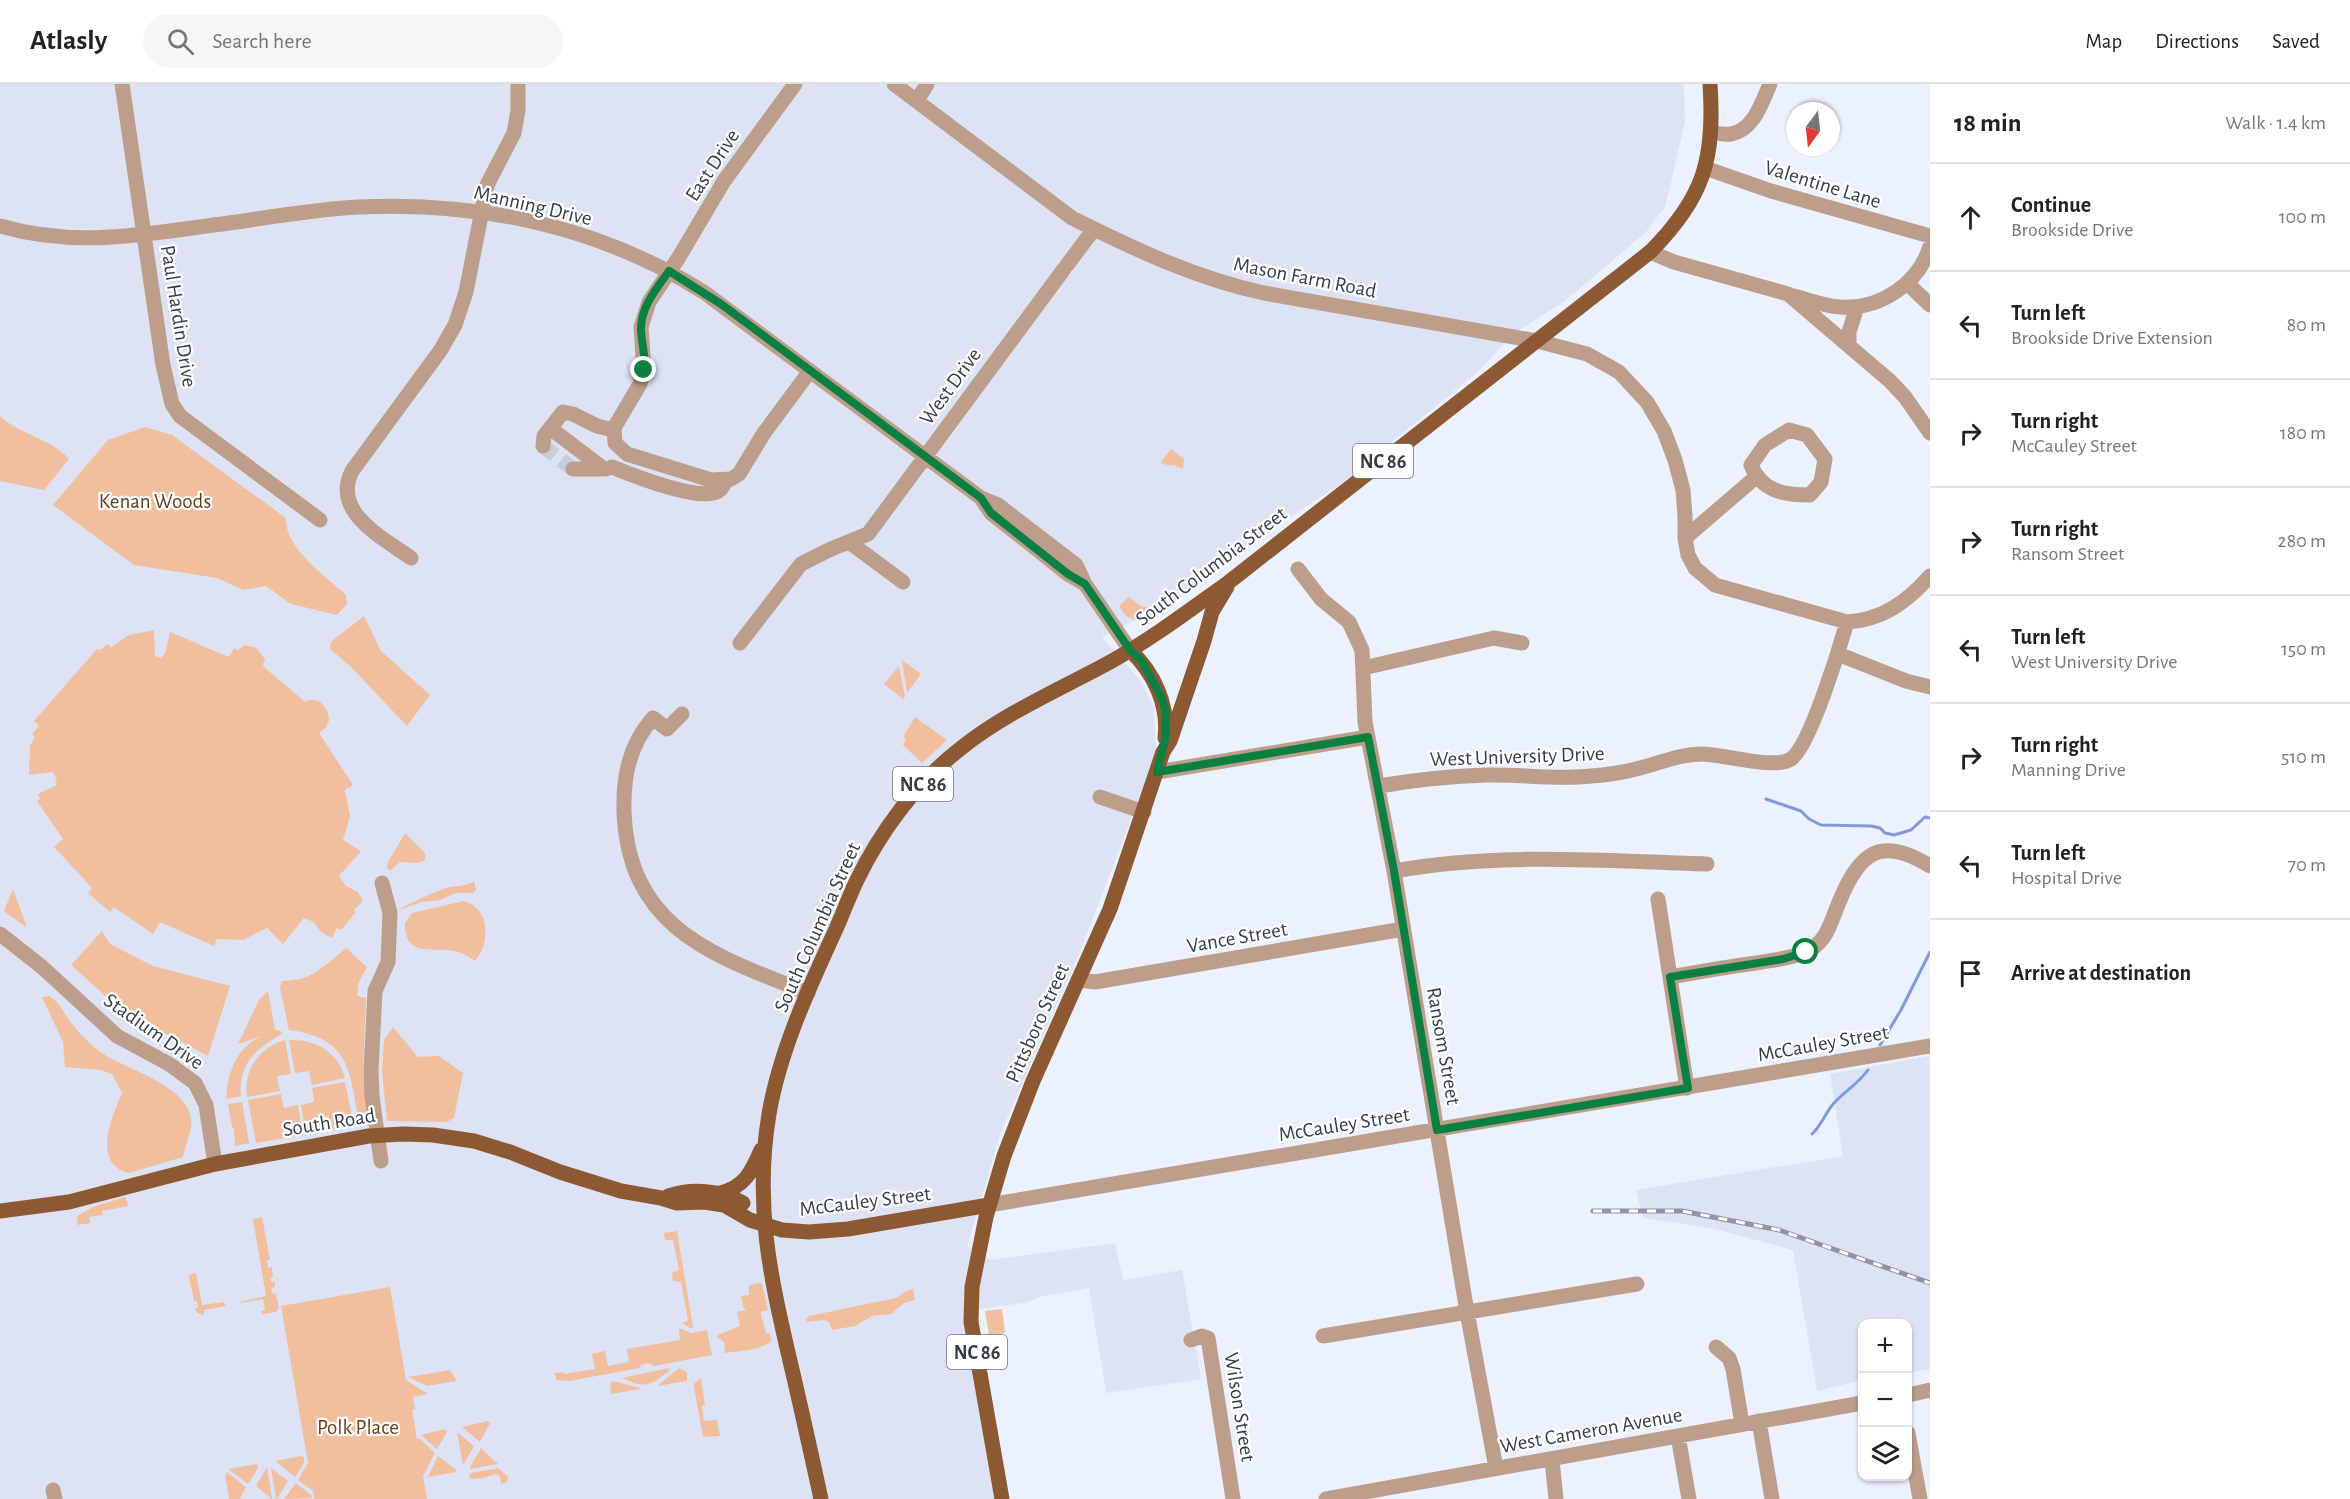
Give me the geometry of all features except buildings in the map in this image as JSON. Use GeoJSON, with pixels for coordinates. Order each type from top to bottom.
{"type":"FeatureCollection","features":[{"type":"Feature","properties":{"kind":"main road","name":"South Columbia Street"},"geometry":{"type":"LineString","coordinates":[[821,1499],[770,1270],[764,1224],[763,1183],[766,1137],[780,1067],[808,993],[862,871],[892,822],[926,781],[958,750],[1009,715],[1166,628],[1229,582],[1650,252],[1679,222],[1706,168],[1712,133],[1710,84]]}},
{"type":"Feature","properties":{"kind":"main road","name":"Pittsboro Street"},"geometry":{"type":"LineString","coordinates":[[1002,1499],[971,1322],[972,1287],[989,1205],[1008,1146],[1033,1081],[1110,909],[1162,752],[1170,741],[1212,612],[1225,593],[1229,582]]}},
{"type":"Feature","properties":{"kind":"main road","name":"Manning Drive"},"geometry":{"type":"LineString","coordinates":[[1130,650],[1141,660],[1164,703],[1167,727],[1162,752]]}},
{"type":"Feature","properties":{"kind":"main road","name":"South Road"},"geometry":{"type":"LineString","coordinates":[[0,1211],[69,1202],[215,1164],[376,1135],[433,1135],[474,1142],[510,1152],[591,1182],[640,1195],[677,1203],[704,1202],[724,1205],[750,1220],[764,1224]]}},
{"type":"Feature","properties":{"kind":"main road"},"geometry":{"type":"LineString","coordinates":[[720,1193],[734,1189],[746,1180],[752,1172],[766,1137]]}},
{"type":"Feature","properties":{"kind":"main road","name":"South Road"},"geometry":{"type":"LineString","coordinates":[[661,1198],[676,1193],[720,1193],[736,1199],[751,1209],[764,1224]]}},
{"type":"Feature","properties":{"kind":"main road","name":"McCauley Street"},"geometry":{"type":"LineString","coordinates":[[764,1224],[782,1230],[826,1231],[989,1205]]}},
{"type":"Feature","properties":{"kind":"street","name":"Paul Hardin Drive"},"geometry":{"type":"LineString","coordinates":[[122,84],[164,365],[174,410],[320,520]]}},
{"type":"Feature","properties":{"kind":"street"},"geometry":{"type":"LineString","coordinates":[[411,558],[360,520],[348,502],[347,482],[352,471],[452,333],[466,292],[488,182],[514,133],[518,110],[518,84]]}},
{"type":"Feature","properties":{"kind":"street","name":"East Drive"},"geometry":{"type":"LineString","coordinates":[[613,430],[643,377],[645,362],[641,327],[645,309],[724,182],[795,84]]}},
{"type":"Feature","properties":{"kind":"street","name":"Mason Farm Road"},"geometry":{"type":"LineString","coordinates":[[894,84],[926,89],[1074,219],[1165,261],[1226,284],[1264,293],[1537,341],[1587,354],[1619,372],[1647,402],[1664,431],[1683,490],[1684,538]]}},
{"type":"Feature","properties":{"kind":"street"},"geometry":{"type":"LineString","coordinates":[[1712,133],[1731,134],[1743,129],[1758,114],[1770,84]]}},
{"type":"Feature","properties":{"kind":"street","name":"Valentine Lane"},"geometry":{"type":"LineString","coordinates":[[1706,168],[1781,194],[1930,236]]}},
{"type":"Feature","properties":{"kind":"street","name":"Manning Drive"},"geometry":{"type":"LineString","coordinates":[[0,226],[63,237],[113,238],[358,207],[414,206],[483,212],[565,230],[628,252],[669,271],[713,299],[981,498],[998,505],[1061,551],[1076,565],[1085,584],[1130,650]]}},
{"type":"Feature","properties":{"kind":"street","name":"West Drive"},"geometry":{"type":"LineString","coordinates":[[740,643],[801,564],[868,534],[1094,229]]}},
{"type":"Feature","properties":{"kind":"street"},"geometry":{"type":"LineString","coordinates":[[1650,252],[1674,262],[1827,305],[1857,307],[1882,300],[1907,283],[1929,254]]}},
{"type":"Feature","properties":{"kind":"street"},"geometry":{"type":"LineString","coordinates":[[1907,283],[1930,305]]}},
{"type":"Feature","properties":{"kind":"street"},"geometry":{"type":"LineString","coordinates":[[1788,294],[1898,389],[1930,433]]}},
{"type":"Feature","properties":{"kind":"street"},"geometry":{"type":"LineString","coordinates":[[1849,345],[1849,332],[1857,307]]}},
{"type":"Feature","properties":{"kind":"street"},"geometry":{"type":"LineString","coordinates":[[543,446],[542,440],[550,428],[563,412],[568,412],[597,426],[613,430],[615,443],[627,454],[711,480],[726,481],[739,474],[764,433],[810,371]]}},
{"type":"Feature","properties":{"kind":"street"},"geometry":{"type":"LineString","coordinates":[[550,428],[608,468]]}},
{"type":"Feature","properties":{"kind":"street"},"geometry":{"type":"LineString","coordinates":[[1789,430],[1807,435],[1825,459],[1821,482],[1810,495],[1787,495],[1765,485],[1756,477],[1752,465],[1765,445],[1789,430]]}},
{"type":"Feature","properties":{"kind":"street"},"geometry":{"type":"LineString","coordinates":[[608,468],[627,454]]}},
{"type":"Feature","properties":{"kind":"street"},"geometry":{"type":"LineString","coordinates":[[573,469],[608,468],[696,493],[713,493],[721,490],[726,481]]}},
{"type":"Feature","properties":{"kind":"street"},"geometry":{"type":"LineString","coordinates":[[1756,477],[1684,538],[1688,555],[1695,568],[1715,585],[1847,622],[1865,621],[1900,605],[1930,576]]}},
{"type":"Feature","properties":{"kind":"street"},"geometry":{"type":"LineString","coordinates":[[849,542],[903,582]]}},
{"type":"Feature","properties":{"kind":"street","name":"Ransom Street"},"geometry":{"type":"LineString","coordinates":[[1298,569],[1321,599],[1350,622],[1359,641],[1368,737],[1394,871],[1467,1312],[1496,1468]]}},
{"type":"Feature","properties":{"kind":"street","name":"West University Drive"},"geometry":{"type":"LineString","coordinates":[[1378,786],[1488,775],[1588,777],[1634,770],[1686,755],[1717,755],[1780,763],[1790,760],[1798,753],[1826,689],[1847,622]]}},
{"type":"Feature","properties":{"kind":"street"},"geometry":{"type":"LineString","coordinates":[[1363,668],[1494,638],[1522,643]]}},
{"type":"Feature","properties":{"kind":"street"},"geometry":{"type":"LineString","coordinates":[[1838,654],[1906,681],[1930,687]]}},
{"type":"Feature","properties":{"kind":"street"},"geometry":{"type":"LineString","coordinates":[[682,714],[667,729],[653,718],[635,743],[628,760],[624,801],[625,825],[629,856],[638,880],[670,921],[691,939],[732,963],[808,993]]}},
{"type":"Feature","properties":{"kind":"street"},"geometry":{"type":"LineString","coordinates":[[1157,772],[1368,737]]}},
{"type":"Feature","properties":{"kind":"street"},"geometry":{"type":"LineString","coordinates":[[1100,797],[1144,812]]}},
{"type":"Feature","properties":{"kind":"street"},"geometry":{"type":"LineString","coordinates":[[1670,977],[1783,959],[1806,952],[1826,935],[1850,880],[1859,865],[1870,855],[1893,849],[1917,858],[1930,866]]}},
{"type":"Feature","properties":{"kind":"street"},"geometry":{"type":"LineString","coordinates":[[1394,871],[1429,864],[1503,860],[1707,864]]}},
{"type":"Feature","properties":{"kind":"street"},"geometry":{"type":"LineString","coordinates":[[381,1161],[376,1135],[371,1071],[375,991],[388,962],[390,913],[382,883]]}},
{"type":"Feature","properties":{"kind":"street"},"geometry":{"type":"LineString","coordinates":[[1658,899],[1688,1088]]}},
{"type":"Feature","properties":{"kind":"street","name":"Vance Street"},"geometry":{"type":"LineString","coordinates":[[1079,980],[1095,982],[1403,929]]}},
{"type":"Feature","properties":{"kind":"street","name":"Stadium Drive"},"geometry":{"type":"LineString","coordinates":[[0,934],[42,967],[117,1036],[169,1064],[195,1083],[206,1104],[215,1164]]}},
{"type":"Feature","properties":{"kind":"street","name":"McCauley Street"},"geometry":{"type":"LineString","coordinates":[[989,1205],[1930,1046]]}},
{"type":"Feature","properties":{"kind":"street"},"geometry":{"type":"LineString","coordinates":[[1323,1336],[1637,1284]]}},
{"type":"Feature","properties":{"kind":"street","name":"Wilson Street"},"geometry":{"type":"LineString","coordinates":[[1191,1340],[1202,1336],[1208,1338],[1233,1499]]}},
{"type":"Feature","properties":{"kind":"street"},"geometry":{"type":"LineString","coordinates":[[1716,1347],[1729,1358],[1733,1369],[1742,1424]]}},
{"type":"Feature","properties":{"kind":"street"},"geometry":{"type":"LineString","coordinates":[[1912,1394],[1930,1390]]}},
{"type":"Feature","properties":{"kind":"street","name":"West Cameron Avenue"},"geometry":{"type":"LineString","coordinates":[[1326,1499],[1376,1495],[1496,1468],[1552,1460],[1858,1404]]}},
{"type":"Feature","properties":{"kind":"street"},"geometry":{"type":"LineString","coordinates":[[1759,1421],[1772,1499]]}},
{"type":"Feature","properties":{"kind":"street"},"geometry":{"type":"LineString","coordinates":[[1678,1436],[1689,1499]]}},
{"type":"Feature","properties":{"kind":"street"},"geometry":{"type":"LineString","coordinates":[[1912,1454],[1920,1499]]}},
{"type":"Feature","properties":{"kind":"street"},"geometry":{"type":"LineString","coordinates":[[1552,1460],[1556,1499]]}},
{"type":"Feature","properties":{"kind":"shaded area"},"geometry":{"type":"Polygon","coordinates":[[[0,84],[1684,84],[1685,122],[1665,207],[1646,232],[1565,301],[1513,334],[1479,371],[1339,485],[1242,549],[1174,601],[1102,637],[1142,682],[1154,709],[1156,755],[1079,954],[1001,1132],[967,1246],[990,1260],[1115,1243],[1123,1280],[1182,1270],[1201,1379],[1106,1393],[1089,1288],[1043,1296],[1028,1302],[964,1312],[995,1499],[0,1499],[0,84]]]}},
{"type":"Feature","properties":{"kind":"shaded area"},"geometry":{"type":"Polygon","coordinates":[[[1930,1056],[1930,1369],[1912,1372],[1912,1319],[1858,1319],[1858,1381],[1817,1391],[1793,1250],[1711,1228],[1643,1218],[1636,1190],[1843,1156],[1830,1074],[1930,1056]]]}},
{"type":"Feature","properties":{"kind":"green space"},"geometry":{"type":"Polygon","coordinates":[[[0,416],[17,428],[53,446],[69,459],[44,490],[0,481],[0,416]]]}},
{"type":"Feature","properties":{"kind":"green space","name":"Kenan Woods"},"geometry":{"type":"Polygon","coordinates":[[[145,427],[172,435],[286,518],[287,529],[299,550],[317,570],[346,595],[347,604],[337,615],[291,604],[266,586],[243,590],[217,578],[134,565],[53,505],[108,440],[145,427]]]}},
{"type":"Feature","properties":{"kind":"green space"},"geometry":{"type":"Polygon","coordinates":[[[1171,449],[1184,459],[1183,469],[1171,464],[1172,466],[1160,463],[1171,449]]]}},
{"type":"Feature","properties":{"kind":"green space"},"geometry":{"type":"Polygon","coordinates":[[[1129,597],[1142,607],[1149,607],[1152,604],[1160,611],[1149,619],[1132,619],[1119,606],[1129,597]]]}},
{"type":"Feature","properties":{"kind":"green space"},"geometry":{"type":"Polygon","coordinates":[[[364,616],[381,651],[430,695],[407,726],[352,668],[330,649],[331,642],[364,616]]]}},
{"type":"Feature","properties":{"kind":"green space"},"geometry":{"type":"Polygon","coordinates":[[[154,630],[155,656],[161,658],[165,653],[170,632],[229,657],[234,648],[238,650],[245,645],[256,648],[265,659],[263,666],[305,702],[318,701],[325,707],[329,721],[327,727],[319,733],[353,785],[345,790],[350,816],[343,840],[361,851],[339,876],[346,886],[358,892],[363,901],[341,930],[337,928],[332,938],[321,932],[314,922],[304,918],[283,944],[267,928],[243,940],[217,939],[214,946],[160,922],[153,934],[114,907],[110,912],[88,893],[92,888],[54,847],[63,839],[37,801],[40,799],[38,794],[57,785],[55,780],[57,779],[53,772],[29,775],[30,746],[35,737],[32,734],[39,726],[34,721],[97,649],[101,650],[107,644],[111,647],[129,635],[154,630]]]}},
{"type":"Feature","properties":{"kind":"green space"},"geometry":{"type":"Polygon","coordinates":[[[902,660],[921,674],[907,693],[902,660]]]}},
{"type":"Feature","properties":{"kind":"green space"},"geometry":{"type":"Polygon","coordinates":[[[899,666],[905,697],[903,699],[884,684],[899,666]]]}},
{"type":"Feature","properties":{"kind":"green space"},"geometry":{"type":"Polygon","coordinates":[[[915,717],[947,740],[922,763],[903,745],[906,739],[903,737],[915,717]]]}},
{"type":"Feature","properties":{"kind":"green space"},"geometry":{"type":"Polygon","coordinates":[[[405,833],[426,856],[424,861],[418,863],[400,862],[390,871],[387,868],[388,862],[405,833]]]}},
{"type":"Feature","properties":{"kind":"green space"},"geometry":{"type":"Polygon","coordinates":[[[474,881],[476,890],[473,893],[456,893],[440,900],[422,902],[396,911],[440,890],[474,881]]]}},
{"type":"Feature","properties":{"kind":"green space"},"geometry":{"type":"Polygon","coordinates":[[[13,889],[27,928],[4,911],[13,889]]]}},
{"type":"Feature","properties":{"kind":"green space"},"geometry":{"type":"Polygon","coordinates":[[[464,901],[479,911],[485,927],[484,945],[475,961],[457,952],[422,949],[409,942],[405,923],[412,913],[464,901]]]}},
{"type":"Feature","properties":{"kind":"green space"},"geometry":{"type":"Polygon","coordinates":[[[102,931],[110,944],[153,966],[230,986],[208,1056],[121,1010],[71,965],[102,931]]]}},
{"type":"Feature","properties":{"kind":"green space"},"geometry":{"type":"Polygon","coordinates":[[[346,948],[367,967],[358,984],[357,996],[366,998],[363,1073],[368,1121],[359,1123],[353,1088],[344,1060],[336,1049],[324,1041],[309,1034],[289,1030],[280,988],[282,981],[310,975],[346,948]]]}},
{"type":"Feature","properties":{"kind":"green space"},"geometry":{"type":"Polygon","coordinates":[[[268,991],[275,1030],[281,1031],[282,1034],[264,1045],[251,1058],[242,1074],[241,1096],[226,1099],[231,1070],[239,1054],[252,1041],[261,1036],[238,1044],[259,1000],[268,991]]]}},
{"type":"Feature","properties":{"kind":"green space"},"geometry":{"type":"Polygon","coordinates":[[[49,996],[60,1006],[79,1032],[98,1050],[172,1090],[183,1101],[190,1113],[191,1126],[183,1157],[129,1173],[117,1168],[110,1160],[107,1150],[110,1126],[122,1093],[112,1074],[100,1070],[65,1067],[63,1042],[42,997],[49,996]]]}},
{"type":"Feature","properties":{"kind":"green space"},"geometry":{"type":"Polygon","coordinates":[[[393,1027],[418,1057],[439,1056],[463,1073],[454,1118],[447,1122],[387,1121],[382,1070],[384,1040],[393,1027]]]}},
{"type":"Feature","properties":{"kind":"green space"},"geometry":{"type":"Polygon","coordinates":[[[285,1040],[291,1074],[277,1076],[280,1091],[247,1097],[246,1087],[250,1069],[255,1061],[268,1048],[285,1040]]]}},
{"type":"Feature","properties":{"kind":"green space"},"geometry":{"type":"Polygon","coordinates":[[[289,1040],[308,1042],[324,1049],[337,1061],[345,1078],[312,1085],[309,1071],[295,1073],[289,1040]]]}},
{"type":"Feature","properties":{"kind":"green space"},"geometry":{"type":"Polygon","coordinates":[[[345,1082],[354,1126],[306,1134],[301,1105],[314,1102],[312,1088],[345,1082]]]}},
{"type":"Feature","properties":{"kind":"green space"},"geometry":{"type":"Polygon","coordinates":[[[281,1094],[284,1108],[298,1105],[303,1135],[256,1143],[248,1100],[281,1094]]]}},
{"type":"Feature","properties":{"kind":"green space"},"geometry":{"type":"Polygon","coordinates":[[[242,1102],[249,1143],[235,1146],[234,1129],[228,1104],[242,1102]]]}},
{"type":"Feature","properties":{"kind":"green space"},"geometry":{"type":"Polygon","coordinates":[[[125,1197],[129,1206],[102,1211],[103,1215],[89,1217],[90,1223],[78,1225],[77,1216],[93,1207],[125,1197]]]}},
{"type":"Feature","properties":{"kind":"green space"},"geometry":{"type":"Polygon","coordinates":[[[262,1217],[270,1260],[267,1260],[268,1268],[272,1267],[271,1282],[275,1282],[275,1287],[271,1288],[273,1294],[276,1294],[279,1308],[276,1312],[262,1314],[261,1311],[265,1310],[263,1299],[240,1302],[266,1296],[253,1219],[262,1217]]]}},
{"type":"Feature","properties":{"kind":"green space"},"geometry":{"type":"Polygon","coordinates":[[[677,1231],[693,1328],[682,1323],[688,1321],[681,1282],[673,1281],[672,1273],[679,1270],[673,1240],[665,1240],[664,1233],[677,1231]]]}},
{"type":"Feature","properties":{"kind":"green space"},"geometry":{"type":"Polygon","coordinates":[[[196,1273],[202,1305],[224,1302],[226,1306],[204,1310],[204,1315],[197,1313],[195,1308],[198,1308],[197,1301],[194,1301],[189,1277],[190,1274],[196,1273]]]}},
{"type":"Feature","properties":{"kind":"green space"},"geometry":{"type":"Polygon","coordinates":[[[760,1283],[768,1310],[761,1312],[761,1315],[766,1333],[769,1333],[772,1340],[756,1348],[723,1353],[724,1342],[717,1337],[718,1335],[740,1326],[737,1312],[746,1310],[743,1307],[741,1296],[749,1295],[749,1285],[760,1283]]]}},
{"type":"Feature","properties":{"kind":"green space","name":"Polk Place"},"geometry":{"type":"Polygon","coordinates":[[[390,1287],[406,1380],[428,1394],[413,1397],[415,1409],[412,1410],[417,1440],[419,1438],[435,1453],[423,1476],[427,1499],[314,1499],[313,1491],[298,1480],[308,1463],[281,1306],[390,1287]]]}},
{"type":"Feature","properties":{"kind":"green space"},"geometry":{"type":"Polygon","coordinates":[[[913,1289],[915,1300],[904,1303],[891,1314],[872,1316],[855,1326],[832,1330],[829,1322],[825,1320],[807,1322],[806,1319],[809,1316],[896,1298],[913,1289]]]}},
{"type":"Feature","properties":{"kind":"green space"},"geometry":{"type":"Polygon","coordinates":[[[1002,1309],[1005,1333],[989,1335],[985,1311],[1002,1309]]]}},
{"type":"Feature","properties":{"kind":"green space"},"geometry":{"type":"Polygon","coordinates":[[[679,1328],[692,1333],[707,1330],[712,1355],[654,1366],[648,1363],[641,1365],[640,1368],[569,1381],[556,1380],[555,1373],[563,1372],[564,1374],[595,1369],[592,1354],[605,1351],[608,1366],[629,1362],[627,1349],[680,1340],[679,1328]]]}},
{"type":"Feature","properties":{"kind":"green space"},"geometry":{"type":"Polygon","coordinates":[[[669,1368],[670,1370],[647,1384],[636,1384],[622,1378],[669,1368]]]}},
{"type":"Feature","properties":{"kind":"green space"},"geometry":{"type":"Polygon","coordinates":[[[679,1368],[687,1372],[687,1381],[657,1386],[679,1368]]]}},
{"type":"Feature","properties":{"kind":"green space"},"geometry":{"type":"Polygon","coordinates":[[[450,1370],[457,1381],[427,1386],[408,1377],[450,1370]]]}},
{"type":"Feature","properties":{"kind":"green space"},"geometry":{"type":"Polygon","coordinates":[[[701,1378],[705,1405],[702,1406],[704,1421],[717,1420],[720,1436],[703,1437],[694,1387],[694,1384],[701,1378]]]}},
{"type":"Feature","properties":{"kind":"green space"},"geometry":{"type":"Polygon","coordinates":[[[613,1381],[640,1389],[611,1394],[610,1384],[613,1381]]]}},
{"type":"Feature","properties":{"kind":"green space"},"geometry":{"type":"Polygon","coordinates":[[[488,1421],[490,1423],[480,1442],[462,1427],[488,1421]]]}},
{"type":"Feature","properties":{"kind":"green space"},"geometry":{"type":"Polygon","coordinates":[[[445,1429],[447,1432],[437,1449],[421,1435],[445,1429]]]}},
{"type":"Feature","properties":{"kind":"green space"},"geometry":{"type":"Polygon","coordinates":[[[457,1432],[474,1446],[463,1465],[457,1432]]]}},
{"type":"Feature","properties":{"kind":"green space"},"geometry":{"type":"Polygon","coordinates":[[[481,1448],[498,1464],[470,1469],[470,1467],[481,1448]]]}},
{"type":"Feature","properties":{"kind":"green space"},"geometry":{"type":"Polygon","coordinates":[[[438,1456],[456,1470],[456,1472],[428,1477],[438,1456]]]}},
{"type":"Feature","properties":{"kind":"green space"},"geometry":{"type":"Polygon","coordinates":[[[304,1457],[304,1463],[295,1477],[275,1461],[304,1457]]]}},
{"type":"Feature","properties":{"kind":"green space"},"geometry":{"type":"Polygon","coordinates":[[[257,1464],[258,1468],[248,1484],[228,1469],[257,1464]]]}},
{"type":"Feature","properties":{"kind":"green space"},"geometry":{"type":"Polygon","coordinates":[[[267,1467],[272,1498],[272,1499],[256,1486],[267,1467]]]}},
{"type":"Feature","properties":{"kind":"green space"},"geometry":{"type":"Polygon","coordinates":[[[271,1468],[288,1481],[277,1499],[276,1498],[271,1468]]]}},
{"type":"Feature","properties":{"kind":"green space"},"geometry":{"type":"Polygon","coordinates":[[[498,1468],[508,1477],[507,1482],[501,1484],[500,1476],[496,1474],[483,1478],[470,1479],[469,1477],[471,1473],[498,1468]]]}},
{"type":"Feature","properties":{"kind":"green space"},"geometry":{"type":"Polygon","coordinates":[[[227,1472],[246,1487],[240,1499],[229,1499],[225,1475],[227,1472]]]}},
{"type":"Feature","properties":{"kind":"green space"},"geometry":{"type":"Polygon","coordinates":[[[296,1483],[311,1495],[312,1498],[284,1499],[296,1483]]]}},
{"type":"Feature","properties":{"kind":"waterway"},"geometry":{"type":"LineString","coordinates":[[1766,799],[1801,811],[1809,819],[1821,825],[1871,826],[1894,835],[1911,830],[1925,817],[1930,818]]}},
{"type":"Feature","properties":{"kind":"waterway"},"geometry":{"type":"LineString","coordinates":[[1880,1045],[1901,1010],[1930,952]]}},
{"type":"Feature","properties":{"kind":"waterway"},"geometry":{"type":"LineString","coordinates":[[1812,1134],[1834,1103],[1868,1070]]}},
{"type":"Feature","properties":{"kind":"tunnel"},"geometry":{"type":"LineString","coordinates":[[543,446],[573,469]]}},
{"type":"Feature","properties":{"kind":"railway"},"geometry":{"type":"LineString","coordinates":[[1593,1211],[1682,1211],[1779,1230],[1930,1283]]}},
{"type":"Feature","properties":{"kind":"route"},"geometry":{"type":"LineString","coordinates":[[644,370],[641,334],[643,315],[656,289],[669,271],[721,304],[981,498],[991,513],[1068,574],[1085,584],[1130,650],[1141,660],[1161,696],[1166,712],[1167,727],[1157,772],[1368,737],[1394,871],[1437,1130],[1688,1088],[1670,977],[1783,959],[1806,952]]}}]}
